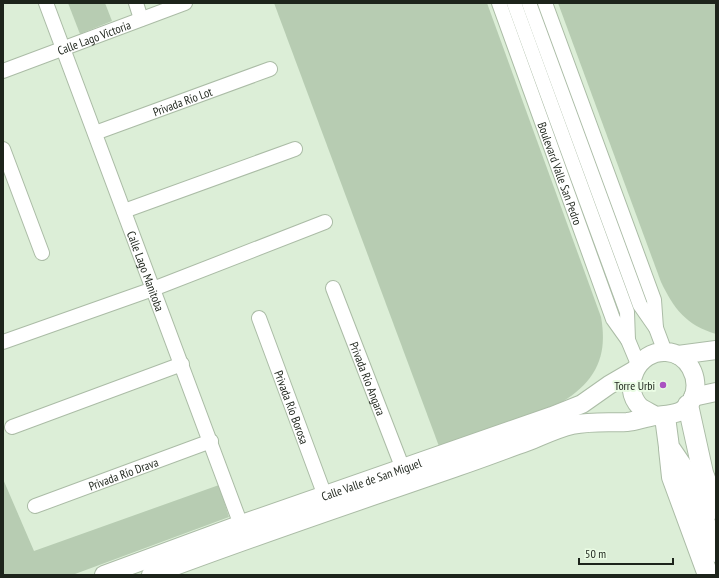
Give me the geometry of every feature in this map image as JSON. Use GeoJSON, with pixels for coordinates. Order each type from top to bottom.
{"type":"FeatureCollection","features":[{"type":"Feature","properties":{"kind":"main road"},"geometry":{"type":"LineString","coordinates":[[691,401],[702,473],[716,509]]}},
{"type":"Feature","properties":{"kind":"main road"},"geometry":{"type":"LineString","coordinates":[[660,416],[669,447],[672,477],[708,575]]}},
{"type":"Feature","properties":{"kind":"main road"},"geometry":{"type":"LineString","coordinates":[[694,428],[716,466]]}},
{"type":"Feature","properties":{"kind":"main road"},"geometry":{"type":"LineString","coordinates":[[669,447],[686,472],[716,552]]}},
{"type":"Feature","properties":{"kind":"street","name":"Calle Lago Manitoba"},"geometry":{"type":"LineString","coordinates":[[46,3],[244,532]]}},
{"type":"Feature","properties":{"kind":"street"},"geometry":{"type":"LineString","coordinates":[[136,3],[141,19]]}},
{"type":"Feature","properties":{"kind":"street","name":"Calle Lago Victoria"},"geometry":{"type":"LineString","coordinates":[[3,71],[185,3]]}},
{"type":"Feature","properties":{"kind":"street","name":"Boulevard Valle San Pedro"},"geometry":{"type":"LineString","coordinates":[[499,3],[613,319],[628,340]]}},
{"type":"Feature","properties":{"kind":"street","name":"Boulevard Valle San Pedro"},"geometry":{"type":"LineString","coordinates":[[514,3],[627,312],[628,340],[636,368]]}},
{"type":"Feature","properties":{"kind":"street"},"geometry":{"type":"LineString","coordinates":[[529,3],[640,305],[671,353],[690,366],[696,381],[691,401]]}},
{"type":"Feature","properties":{"kind":"street"},"geometry":{"type":"LineString","coordinates":[[545,3],[654,300],[656,328]]}},
{"type":"Feature","properties":{"kind":"street","name":"Privada Río Lot"},"geometry":{"type":"LineString","coordinates":[[95,134],[270,69]]}},
{"type":"Feature","properties":{"kind":"street"},"geometry":{"type":"LineString","coordinates":[[3,149],[42,253]]}},
{"type":"Feature","properties":{"kind":"street"},"geometry":{"type":"LineString","coordinates":[[124,211],[295,150]]}},
{"type":"Feature","properties":{"kind":"street"},"geometry":{"type":"LineString","coordinates":[[3,342],[153,289],[325,222]]}},
{"type":"Feature","properties":{"kind":"street","name":"Privada Río Angara"},"geometry":{"type":"LineString","coordinates":[[333,288],[403,469]]}},
{"type":"Feature","properties":{"kind":"street","name":"Privada Río Borosa"},"geometry":{"type":"LineString","coordinates":[[259,318],[325,496]]}},
{"type":"Feature","properties":{"kind":"street"},"geometry":{"type":"LineString","coordinates":[[716,350],[650,354],[636,368],[632,390],[640,406],[660,416],[678,414],[691,401],[716,392]]}},
{"type":"Feature","properties":{"kind":"street"},"geometry":{"type":"LineString","coordinates":[[12,426],[182,364]]}},
{"type":"Feature","properties":{"kind":"street","name":"Calle Valle de San Miguel"},"geometry":{"type":"LineString","coordinates":[[151,575],[325,496],[582,404],[609,384],[636,368]]}},
{"type":"Feature","properties":{"kind":"street","name":"Calle Valle de San Miguel"},"geometry":{"type":"LineString","coordinates":[[104,575],[472,462],[569,426],[595,421],[636,421],[660,416]]}},
{"type":"Feature","properties":{"kind":"street","name":"Privada Río Drava"},"geometry":{"type":"LineString","coordinates":[[35,506],[211,441]]}},
{"type":"Feature","properties":{"kind":"green space"},"geometry":{"type":"Polygon","coordinates":[[[68,3],[105,3],[112,21],[80,34],[68,3]]]}},
{"type":"Feature","properties":{"kind":"green space"},"geometry":{"type":"Polygon","coordinates":[[[274,3],[487,3],[601,317],[603,344],[601,355],[591,376],[574,394],[562,402],[440,449],[274,3]]]}},
{"type":"Feature","properties":{"kind":"green space"},"geometry":{"type":"Polygon","coordinates":[[[558,3],[716,3],[716,334],[697,326],[682,315],[676,308],[661,282],[558,3]]]}},
{"type":"Feature","properties":{"kind":"green space"},"geometry":{"type":"Polygon","coordinates":[[[3,479],[34,551],[219,485],[229,517],[75,574],[3,574],[3,479]]]}},
{"type":"Feature","properties":{"kind":"place","name":"Torre Urbi"},"geometry":{"type":"Point","coordinates":[663,385]}}]}
